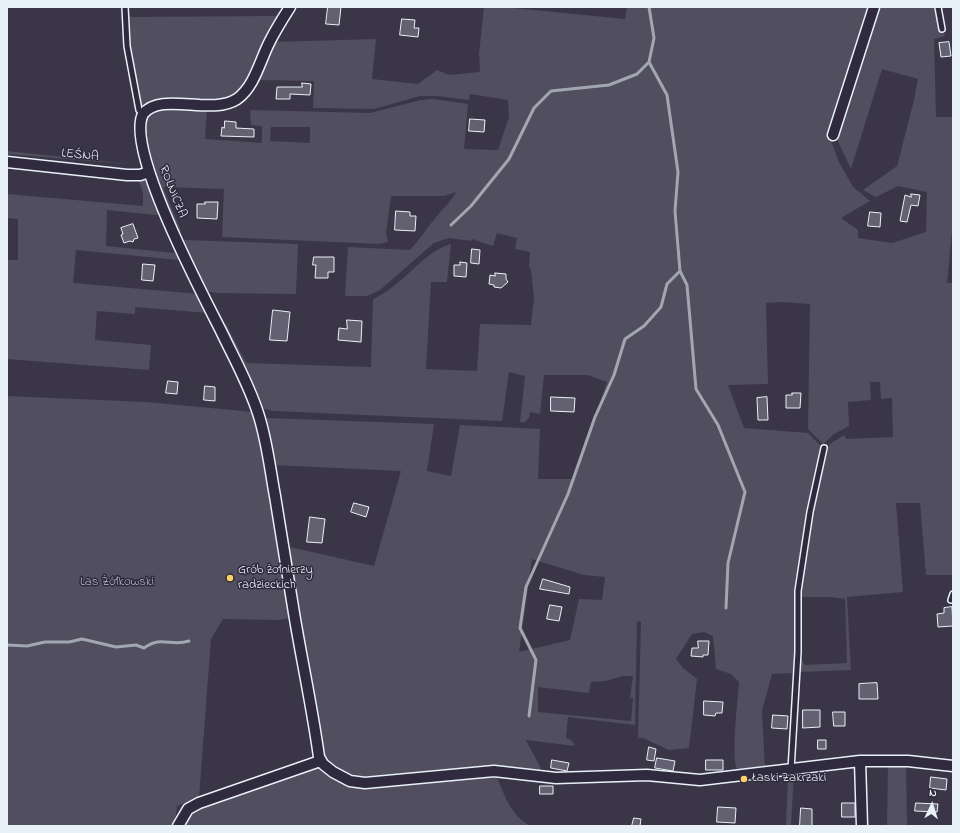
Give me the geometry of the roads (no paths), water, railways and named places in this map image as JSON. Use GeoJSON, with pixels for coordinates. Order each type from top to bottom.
{"type":"FeatureCollection","features":[{"type":"Feature","properties":{"kind":"street"},"geometry":{"type":"LineString","coordinates":[[143,114],[157,105],[222,105],[235,100],[246,90],[252,80],[270,40],[290,7]]}},
{"type":"Feature","properties":{"kind":"street"},"geometry":{"type":"LineString","coordinates":[[833,135],[874,7]]}},
{"type":"Feature","properties":{"kind":"street","name":"ROLNICZA"},"geometry":{"type":"LineString","coordinates":[[143,114],[140,127],[141,138],[149,172],[167,217],[203,296],[247,384],[258,415],[270,465],[296,628],[310,698],[320,760]]}},
{"type":"Feature","properties":{"kind":"street","name":"LEŚNA"},"geometry":{"type":"LineString","coordinates":[[7,162],[127,174],[149,172]]}},
{"type":"Feature","properties":{"kind":"street"},"geometry":{"type":"LineString","coordinates":[[178,826],[188,809],[199,803],[320,760],[328,769],[341,777],[364,783],[494,771],[556,778],[647,775],[700,780],[860,761],[908,761],[953,766]]}},
{"type":"Feature","properties":{"kind":"street"},"geometry":{"type":"LineString","coordinates":[[860,761],[862,826]]}},
{"type":"Feature","properties":{"kind":"lane"},"geometry":{"type":"LineString","coordinates":[[125,7],[126,46],[139,110],[143,114]]}},
{"type":"Feature","properties":{"kind":"lane"},"geometry":{"type":"LineString","coordinates":[[938,7],[942,29]]}},
{"type":"Feature","properties":{"kind":"lane"},"geometry":{"type":"LineString","coordinates":[[791,770],[798,652],[798,591],[810,512],[824,448]]}},
{"type":"Feature","properties":{"kind":"waterway"},"geometry":{"type":"LineString","coordinates":[[649,7],[654,38],[649,62],[667,95],[678,172],[675,211],[680,271],[687,285],[696,389],[718,425],[745,492],[728,563],[726,608]]}},
{"type":"Feature","properties":{"kind":"waterway"},"geometry":{"type":"LineString","coordinates":[[451,225],[471,206],[509,159],[534,108],[551,91],[609,85],[637,74],[649,62]]}},
{"type":"Feature","properties":{"kind":"waterway"},"geometry":{"type":"LineString","coordinates":[[529,716],[536,660],[520,628],[526,587],[568,494],[595,417],[614,375],[625,339],[644,326],[661,307],[667,284],[680,271]]}},
{"type":"Feature","properties":{"kind":"waterway"},"geometry":{"type":"LineString","coordinates":[[7,645],[27,646],[45,642],[69,642],[82,639],[116,647],[136,645],[144,648],[156,642],[176,643],[189,641]]}},
{"type":"Feature","properties":{"kind":"place","name":"Grób żołnierzy radzieckich"},"geometry":{"type":"Point","coordinates":[230,578]}},
{"type":"Feature","properties":{"kind":"place","name":"Łaski Zakrzaki"},"geometry":{"type":"Point","coordinates":[744,779]}},
{"type":"Feature","properties":{"kind":"park label","name":"Las Żółkowski"},"geometry":{"type":"Point","coordinates":[117,583]}}]}
